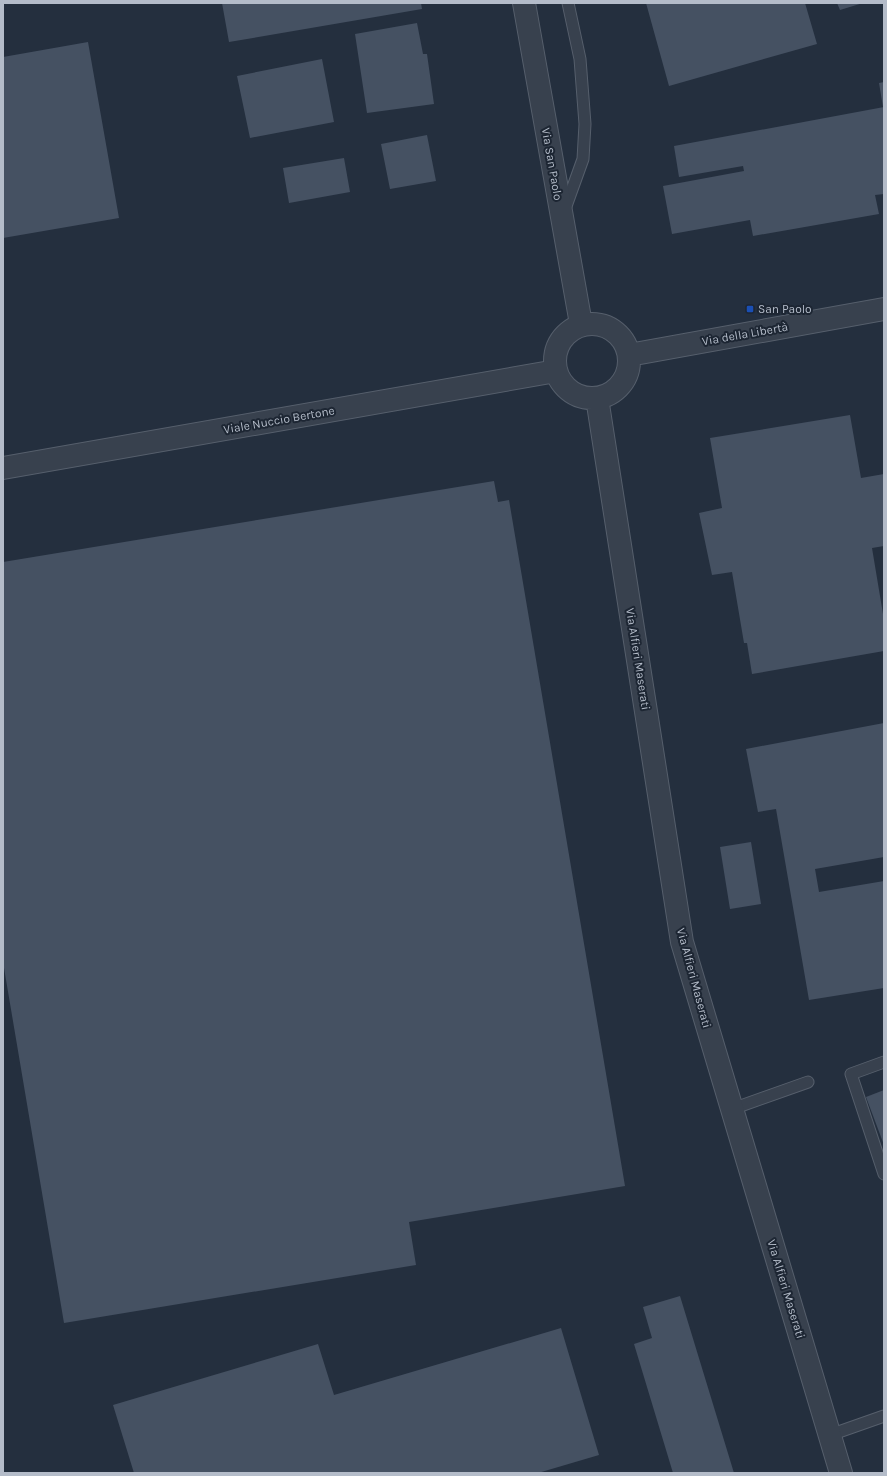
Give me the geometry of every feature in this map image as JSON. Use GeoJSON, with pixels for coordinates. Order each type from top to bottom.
{"type":"FeatureCollection","features":[{"type":"Feature","properties":{"kind":"street","name":"Via San Paolo"},"geometry":{"type":"LineString","coordinates":[[524,3],[581,324]]}},
{"type":"Feature","properties":{"kind":"street","name":"Via della Libertà"},"geometry":{"type":"LineString","coordinates":[[629,355],[884,310]]}},
{"type":"Feature","properties":{"kind":"street"},"geometry":{"type":"LineString","coordinates":[[594,323],[606,326],[617,333],[625,343],[629,355],[629,366],[625,378],[618,387],[609,394],[597,398],[587,398],[567,389],[560,381],[554,360],[562,337],[571,329],[581,324],[594,323]]}},
{"type":"Feature","properties":{"kind":"street","name":"Viale Nuccio Bertone"},"geometry":{"type":"LineString","coordinates":[[3,468],[556,371]]}},
{"type":"Feature","properties":{"kind":"street","name":"Via Alfieri Maserati"},"geometry":{"type":"LineString","coordinates":[[597,398],[682,942],[841,1473]]}},
{"type":"Feature","properties":{"kind":"lane"},"geometry":{"type":"LineString","coordinates":[[562,217],[582,159],[585,124],[580,59],[568,3]]}},
{"type":"Feature","properties":{"kind":"lane"},"geometry":{"type":"LineString","coordinates":[[884,1062],[851,1074],[884,1174]]}},
{"type":"Feature","properties":{"kind":"lane"},"geometry":{"type":"LineString","coordinates":[[732,1109],[808,1082]]}},
{"type":"Feature","properties":{"kind":"lane"},"geometry":{"type":"LineString","coordinates":[[830,1435],[884,1416]]}},
{"type":"Feature","properties":{"kind":"building"},"geometry":{"type":"Polygon","coordinates":[[[222,3],[421,3],[422,9],[229,42],[222,3]]]}},
{"type":"Feature","properties":{"kind":"building"},"geometry":{"type":"Polygon","coordinates":[[[646,3],[805,3],[817,44],[669,86],[646,3]]]}},
{"type":"Feature","properties":{"kind":"building"},"geometry":{"type":"Polygon","coordinates":[[[837,3],[863,3],[840,10],[837,3]]]}},
{"type":"Feature","properties":{"kind":"building"},"geometry":{"type":"Polygon","coordinates":[[[417,23],[423,54],[427,54],[434,104],[367,113],[355,34],[417,23]]]}},
{"type":"Feature","properties":{"kind":"building"},"geometry":{"type":"Polygon","coordinates":[[[88,42],[119,218],[3,238],[3,57],[88,42]]]}},
{"type":"Feature","properties":{"kind":"building"},"geometry":{"type":"Polygon","coordinates":[[[322,59],[334,122],[250,138],[237,76],[322,59]]]}},
{"type":"Feature","properties":{"kind":"building"},"geometry":{"type":"Polygon","coordinates":[[[884,82],[884,107],[883,107],[879,83],[884,82]]]}},
{"type":"Feature","properties":{"kind":"building"},"geometry":{"type":"Polygon","coordinates":[[[884,107],[884,194],[875,195],[879,214],[753,236],[750,220],[672,234],[663,186],[744,171],[743,166],[679,177],[674,146],[884,107]]]}},
{"type":"Feature","properties":{"kind":"building"},"geometry":{"type":"Polygon","coordinates":[[[427,135],[436,181],[390,189],[381,144],[427,135]]]}},
{"type":"Feature","properties":{"kind":"building"},"geometry":{"type":"Polygon","coordinates":[[[344,158],[350,192],[289,203],[283,168],[344,158]]]}},
{"type":"Feature","properties":{"kind":"building"},"geometry":{"type":"Polygon","coordinates":[[[850,415],[861,478],[884,474],[884,546],[872,548],[884,620],[884,651],[752,674],[747,643],[744,643],[732,572],[712,575],[699,513],[722,508],[710,438],[850,415]]]}},
{"type":"Feature","properties":{"kind":"building"},"geometry":{"type":"Polygon","coordinates":[[[494,481],[498,502],[509,500],[625,1186],[409,1222],[416,1265],[64,1323],[3,962],[3,562],[494,481]]]}},
{"type":"Feature","properties":{"kind":"building"},"geometry":{"type":"Polygon","coordinates":[[[884,723],[884,857],[815,869],[819,892],[884,881],[884,988],[809,1000],[776,809],[758,812],[746,749],[884,723]]]}},
{"type":"Feature","properties":{"kind":"building"},"geometry":{"type":"Polygon","coordinates":[[[751,842],[761,904],[730,909],[720,847],[751,842]]]}},
{"type":"Feature","properties":{"kind":"building"},"geometry":{"type":"Polygon","coordinates":[[[884,1090],[884,1145],[866,1097],[884,1090]]]}},
{"type":"Feature","properties":{"kind":"building"},"geometry":{"type":"Polygon","coordinates":[[[680,1296],[734,1473],[673,1473],[634,1344],[652,1338],[643,1307],[680,1296]]]}},
{"type":"Feature","properties":{"kind":"building"},"geometry":{"type":"Polygon","coordinates":[[[561,1328],[599,1455],[538,1473],[134,1473],[113,1405],[318,1344],[334,1395],[561,1328]]]}},
{"type":"Feature","properties":{"kind":"place","name":"San Paolo"},"geometry":{"type":"Point","coordinates":[750,309]}}]}
